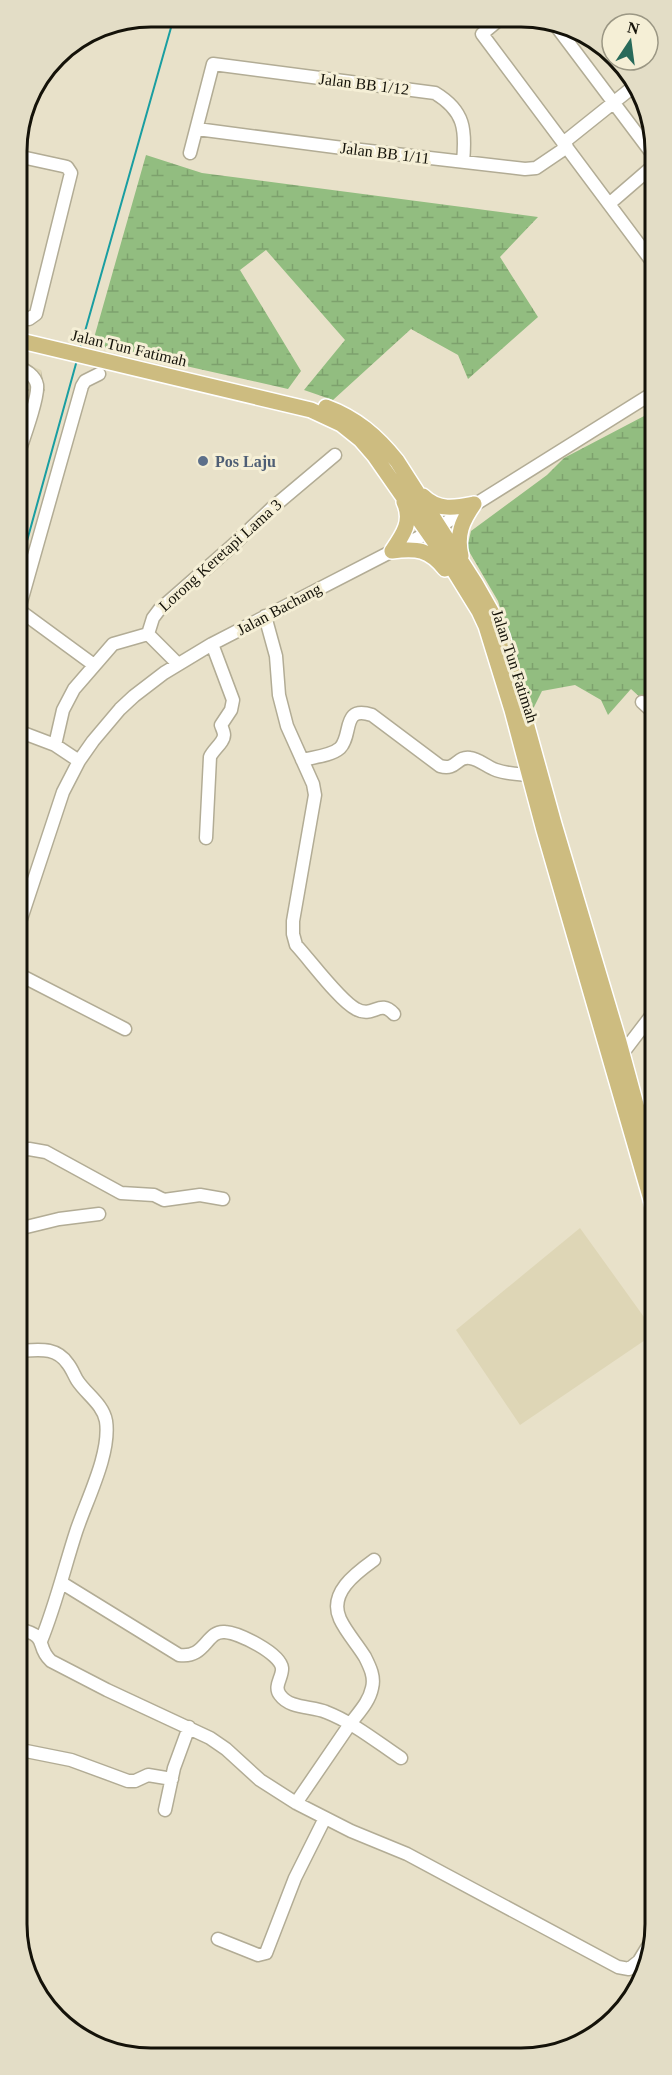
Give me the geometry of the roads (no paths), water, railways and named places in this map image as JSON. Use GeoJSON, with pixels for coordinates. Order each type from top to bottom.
{"type":"FeatureCollection","features":[{"type":"Feature","properties":{"kind":"main road","name":"Jalan Tun Fatimah"},"geometry":{"type":"LineString","coordinates":[[27,335],[90,355],[292,404],[341,424],[361,440],[400,492],[466,568],[492,613],[502,636],[645,1138]]}},
{"type":"Feature","properties":{"kind":"main road","name":"Jalan Tun Fatimah"},"geometry":{"type":"LineString","coordinates":[[27,342],[61,347]]}},
{"type":"Feature","properties":{"kind":"main road","name":"Jalan Tun Fatimah"},"geometry":{"type":"LineString","coordinates":[[90,355],[309,401],[330,408],[350,417],[371,432],[398,461],[410,479],[491,639],[645,1170]]}},
{"type":"Feature","properties":{"kind":"main road"},"geometry":{"type":"LineString","coordinates":[[410,479],[423,497],[437,506],[456,508],[474,504]]}},
{"type":"Feature","properties":{"kind":"main road"},"geometry":{"type":"LineString","coordinates":[[392,551],[407,524],[406,507],[400,492]]}},
{"type":"Feature","properties":{"kind":"main road"},"geometry":{"type":"LineString","coordinates":[[466,568],[460,555],[459,536],[465,517],[474,504]]}},
{"type":"Feature","properties":{"kind":"main road"},"geometry":{"type":"LineString","coordinates":[[392,551],[407,549],[428,553],[437,558],[454,581],[471,596]]}},
{"type":"Feature","properties":{"kind":"street"},"geometry":{"type":"LineString","coordinates":[[490,27],[482,34],[645,252]]}},
{"type":"Feature","properties":{"kind":"street"},"geometry":{"type":"LineString","coordinates":[[562,35],[645,144]]}},
{"type":"Feature","properties":{"kind":"street","name":"Jalan BB 1/12"},"geometry":{"type":"LineString","coordinates":[[197,129],[213,64],[435,93],[451,106],[462,121],[465,131],[463,162]]}},
{"type":"Feature","properties":{"kind":"street","name":"Jalan BB 1/11"},"geometry":{"type":"LineString","coordinates":[[197,129],[463,162],[536,168],[629,90]]}},
{"type":"Feature","properties":{"kind":"street"},"geometry":{"type":"LineString","coordinates":[[190,153],[197,129]]}},
{"type":"Feature","properties":{"kind":"street"},"geometry":{"type":"LineString","coordinates":[[27,158],[63,166],[69,170],[70,178],[36,314],[33,318],[27,319]]}},
{"type":"Feature","properties":{"kind":"street"},"geometry":{"type":"LineString","coordinates":[[609,204],[645,173]]}},
{"type":"Feature","properties":{"kind":"street"},"geometry":{"type":"LineString","coordinates":[[27,372],[32,375],[37,385],[27,425]]}},
{"type":"Feature","properties":{"kind":"street"},"geometry":{"type":"LineString","coordinates":[[27,581],[82,386],[85,381],[99,374]]}},
{"type":"Feature","properties":{"kind":"street","name":"Jalan Bachang"},"geometry":{"type":"LineString","coordinates":[[27,901],[63,792],[79,760],[120,709],[146,687],[178,664],[212,644],[434,530],[645,398]]}},
{"type":"Feature","properties":{"kind":"street","name":"Lorong Keretapi Lama 3"},"geometry":{"type":"LineString","coordinates":[[148,634],[153,618],[159,610],[272,508],[335,455]]}},
{"type":"Feature","properties":{"kind":"street"},"geometry":{"type":"LineString","coordinates":[[265,616],[276,656],[282,706],[287,726],[314,784],[315,795],[292,921],[292,934],[296,945],[349,1005],[363,1013],[384,1007],[393,1014]]}},
{"type":"Feature","properties":{"kind":"street"},"geometry":{"type":"LineString","coordinates":[[27,619],[94,665]]}},
{"type":"Feature","properties":{"kind":"street"},"geometry":{"type":"LineString","coordinates":[[55,745],[68,697],[113,644],[148,634],[178,664]]}},
{"type":"Feature","properties":{"kind":"street"},"geometry":{"type":"LineString","coordinates":[[206,838],[210,758],[213,750],[223,739],[221,725],[231,710],[233,700],[212,644]]}},
{"type":"Feature","properties":{"kind":"street"},"geometry":{"type":"LineString","coordinates":[[642,702],[645,705]]}},
{"type":"Feature","properties":{"kind":"street"},"geometry":{"type":"LineString","coordinates":[[302,760],[332,752],[340,747],[352,717],[364,712],[372,715],[441,766],[453,767],[463,758],[469,758],[501,772],[529,775]]}},
{"type":"Feature","properties":{"kind":"street"},"geometry":{"type":"LineString","coordinates":[[27,734],[55,745],[79,760]]}},
{"type":"Feature","properties":{"kind":"street"},"geometry":{"type":"LineString","coordinates":[[27,979],[125,1029]]}},
{"type":"Feature","properties":{"kind":"street"},"geometry":{"type":"LineString","coordinates":[[622,1054],[645,1024]]}},
{"type":"Feature","properties":{"kind":"street"},"geometry":{"type":"LineString","coordinates":[[27,1149],[46,1152],[120,1193],[154,1195],[164,1200],[200,1195],[223,1199]]}},
{"type":"Feature","properties":{"kind":"street"},"geometry":{"type":"LineString","coordinates":[[27,1227],[99,1214]]}},
{"type":"Feature","properties":{"kind":"street"},"geometry":{"type":"LineString","coordinates":[[27,1351],[46,1350],[63,1357],[76,1379],[102,1410],[106,1421],[101,1462],[41,1641]]}},
{"type":"Feature","properties":{"kind":"street"},"geometry":{"type":"LineString","coordinates":[[296,1803],[368,1699],[372,1687],[373,1676],[359,1647],[339,1617],[337,1606],[346,1584],[374,1560]]}},
{"type":"Feature","properties":{"kind":"street"},"geometry":{"type":"LineString","coordinates":[[62,1583],[179,1654],[188,1656],[196,1654],[215,1634],[223,1631],[257,1644],[269,1652],[280,1665],[282,1670],[277,1688],[279,1694],[287,1701],[302,1707],[320,1709],[350,1724],[401,1758]]}},
{"type":"Feature","properties":{"kind":"street"},"geometry":{"type":"LineString","coordinates":[[27,1632],[37,1636],[46,1656],[51,1660],[107,1690],[189,1727],[222,1746],[260,1780],[296,1803],[407,1854],[618,1967],[629,1969],[635,1966],[640,1958]]}},
{"type":"Feature","properties":{"kind":"street"},"geometry":{"type":"LineString","coordinates":[[165,1810],[178,1755],[189,1727]]}},
{"type":"Feature","properties":{"kind":"street"},"geometry":{"type":"LineString","coordinates":[[27,1752],[71,1760],[128,1781],[135,1781],[148,1775],[172,1779]]}},
{"type":"Feature","properties":{"kind":"street"},"geometry":{"type":"LineString","coordinates":[[218,1939],[258,1955],[266,1953],[295,1878],[325,1818]]}},
{"type":"Feature","properties":{"kind":"waterway"},"geometry":{"type":"LineString","coordinates":[[80,349],[171,27]]}},
{"type":"Feature","properties":{"kind":"waterway"},"geometry":{"type":"LineString","coordinates":[[27,541],[77,360]]}},
{"type":"Feature","properties":{"kind":"place","name":"Pos Laju"},"geometry":{"type":"Point","coordinates":[203,461]}}]}
